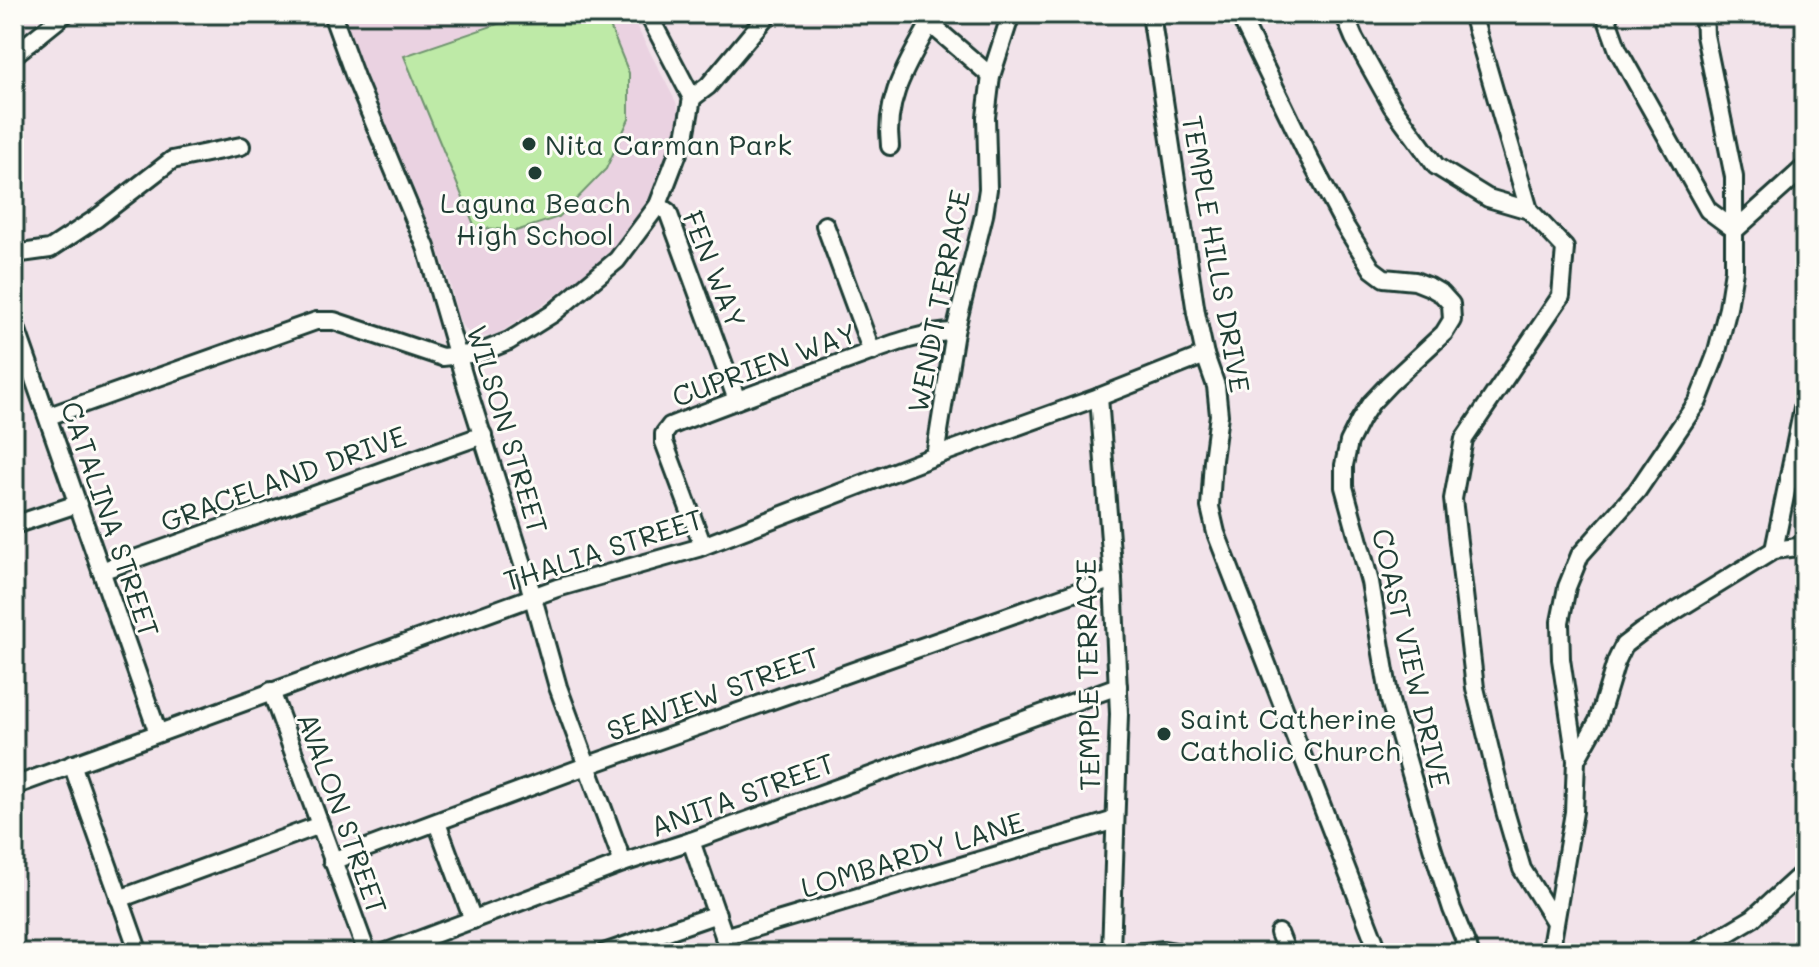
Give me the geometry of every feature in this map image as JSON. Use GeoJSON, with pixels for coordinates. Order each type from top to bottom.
{"type":"FeatureCollection","features":[{"type":"Feature","properties":{"kind":"street"},"geometry":{"type":"LineString","coordinates":[[14,55],[65,14]]}},
{"type":"Feature","properties":{"kind":"street","name":"WILSON STREET"},"geometry":{"type":"LineString","coordinates":[[332,14],[434,271],[558,687],[623,863]]}},
{"type":"Feature","properties":{"kind":"street"},"geometry":{"type":"LineString","coordinates":[[49,416],[316,321],[334,321],[442,357],[479,353],[509,341],[552,314],[617,260],[658,205],[686,132],[692,98],[648,14]]}},
{"type":"Feature","properties":{"kind":"street"},"geometry":{"type":"LineString","coordinates":[[692,98],[708,86],[768,14]]}},
{"type":"Feature","properties":{"kind":"street","name":"WENDT TERRACE"},"geometry":{"type":"LineString","coordinates":[[935,456],[955,332],[988,189],[986,117],[991,76],[1011,14]]}},
{"type":"Feature","properties":{"kind":"street","name":"TEMPLE HILLS DRIVE"},"geometry":{"type":"LineString","coordinates":[[1151,14],[1196,313],[1205,355],[1216,386],[1219,415],[1210,507],[1216,533],[1379,953]]}},
{"type":"Feature","properties":{"kind":"street","name":"COAST VIEW DRIVE"},"geometry":{"type":"LineString","coordinates":[[1239,14],[1309,158],[1372,269],[1384,278],[1415,281],[1430,287],[1451,304],[1452,320],[1444,333],[1389,384],[1360,420],[1349,442],[1344,465],[1344,487],[1370,582],[1390,701],[1444,885],[1470,953]]}},
{"type":"Feature","properties":{"kind":"street"},"geometry":{"type":"LineString","coordinates":[[1344,14],[1392,106],[1436,166],[1488,198],[1529,210]]}},
{"type":"Feature","properties":{"kind":"street"},"geometry":{"type":"LineString","coordinates":[[1472,14],[1529,210],[1565,248],[1561,296],[1464,439],[1453,499],[1475,688],[1522,869],[1555,922]]}},
{"type":"Feature","properties":{"kind":"street"},"geometry":{"type":"LineString","coordinates":[[1605,14],[1618,50],[1708,210],[1735,230]]}},
{"type":"Feature","properties":{"kind":"street"},"geometry":{"type":"LineString","coordinates":[[1550,953],[1574,812],[1576,760],[1561,659],[1560,622],[1567,587],[1580,555],[1637,491],[1698,401],[1716,355],[1728,308],[1734,270],[1734,177],[1705,35],[1704,14]]}},
{"type":"Feature","properties":{"kind":"street"},"geometry":{"type":"LineString","coordinates":[[890,146],[888,123],[894,92],[925,19],[991,76]]}},
{"type":"Feature","properties":{"kind":"street"},"geometry":{"type":"LineString","coordinates":[[14,254],[50,249],[97,218],[172,160],[241,146]]}},
{"type":"Feature","properties":{"kind":"street"},"geometry":{"type":"LineString","coordinates":[[1735,230],[1805,167]]}},
{"type":"Feature","properties":{"kind":"street","name":"FEN WAY"},"geometry":{"type":"LineString","coordinates":[[658,205],[668,212],[737,400]]}},
{"type":"Feature","properties":{"kind":"street"},"geometry":{"type":"LineString","coordinates":[[825,225],[872,352]]}},
{"type":"Feature","properties":{"kind":"street","name":"CATALINA STREET"},"geometry":{"type":"LineString","coordinates":[[14,322],[158,733]]}},
{"type":"Feature","properties":{"kind":"street","name":"CUPRIEN WAY"},"geometry":{"type":"LineString","coordinates":[[703,546],[664,442],[664,434],[670,426],[929,333],[955,332]]}},
{"type":"Feature","properties":{"kind":"street","name":"THALIA STREET"},"geometry":{"type":"LineString","coordinates":[[14,786],[557,588],[703,546],[1205,355]]}},
{"type":"Feature","properties":{"kind":"street","name":"TEMPLE TERRACE"},"geometry":{"type":"LineString","coordinates":[[1099,397],[1113,579],[1119,714],[1111,953]]}},
{"type":"Feature","properties":{"kind":"street"},"geometry":{"type":"LineString","coordinates":[[1774,550],[1805,398]]}},
{"type":"Feature","properties":{"kind":"street","name":"GRACELAND DRIVE"},"geometry":{"type":"LineString","coordinates":[[101,571],[483,435]]}},
{"type":"Feature","properties":{"kind":"street"},"geometry":{"type":"LineString","coordinates":[[14,525],[77,504]]}},
{"type":"Feature","properties":{"kind":"street"},"geometry":{"type":"LineString","coordinates":[[1576,760],[1598,721],[1624,645],[1774,550],[1805,546]]}},
{"type":"Feature","properties":{"kind":"street","name":"SEAVIEW STREET"},"geometry":{"type":"LineString","coordinates":[[332,861],[586,766],[1113,579]]}},
{"type":"Feature","properties":{"kind":"street","name":"ANITA STREET"},"geometry":{"type":"LineString","coordinates":[[384,953],[623,863],[1118,686]]}},
{"type":"Feature","properties":{"kind":"street","name":"AVALON STREET"},"geometry":{"type":"LineString","coordinates":[[271,691],[367,953]]}},
{"type":"Feature","properties":{"kind":"street"},"geometry":{"type":"LineString","coordinates":[[72,764],[139,953]]}},
{"type":"Feature","properties":{"kind":"street","name":"LOMBARDY LANE"},"geometry":{"type":"LineString","coordinates":[[727,945],[1115,820]]}},
{"type":"Feature","properties":{"kind":"street"},"geometry":{"type":"LineString","coordinates":[[437,823],[473,920]]}},
{"type":"Feature","properties":{"kind":"street"},"geometry":{"type":"LineString","coordinates":[[119,899],[320,825]]}},
{"type":"Feature","properties":{"kind":"street"},"geometry":{"type":"LineString","coordinates":[[691,841],[727,945]]}},
{"type":"Feature","properties":{"kind":"street"},"geometry":{"type":"LineString","coordinates":[[1694,953],[1753,918],[1805,871]]}},
{"type":"Feature","properties":{"kind":"street"},"geometry":{"type":"LineString","coordinates":[[604,953],[717,914]]}},
{"type":"Feature","properties":{"kind":"street"},"geometry":{"type":"LineString","coordinates":[[1279,933],[1287,953]]}},
{"type":"Feature","properties":{"kind":"street"},"geometry":{"type":"LineString","coordinates":[[1134,953],[1164,950],[1182,953]]}},
{"type":"Feature","properties":{"kind":"shaded area","name":"Laguna Beach High School"},"geometry":{"type":"Polygon","coordinates":[[[344,14],[630,14],[679,112],[675,140],[660,181],[635,220],[589,270],[501,332],[474,337],[462,326],[458,317],[436,242],[352,41],[344,14]]]}},
{"type":"Feature","properties":{"kind":"green space","name":"Nita Carman Park"},"geometry":{"type":"Polygon","coordinates":[[[527,14],[605,14],[629,73],[629,119],[606,169],[559,217],[516,231],[475,227],[404,56],[527,14]]]}},
{"type":"Feature","properties":{"kind":"place","name":"Nita Carman Park"},"geometry":{"type":"Point","coordinates":[529,144]}},
{"type":"Feature","properties":{"kind":"place","name":"Laguna Beach High School"},"geometry":{"type":"Point","coordinates":[535,173]}},
{"type":"Feature","properties":{"kind":"place","name":"Saint Catherine Catholic Church"},"geometry":{"type":"Point","coordinates":[1164,734]}}]}
